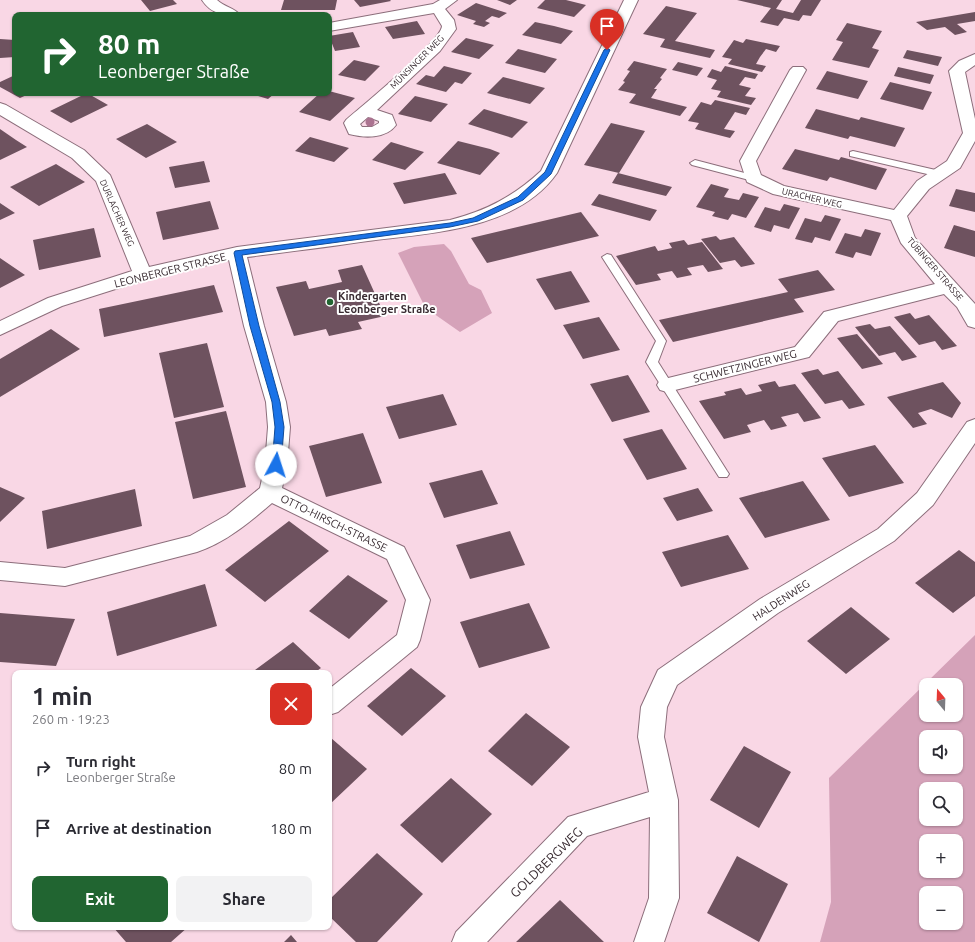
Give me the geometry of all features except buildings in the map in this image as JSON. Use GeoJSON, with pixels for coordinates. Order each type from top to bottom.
{"type":"FeatureCollection","features":[{"type":"Feature","properties":{"kind":"street"},"geometry":{"type":"LineString","coordinates":[[209,0],[217,8],[226,12]]}},
{"type":"Feature","properties":{"kind":"street"},"geometry":{"type":"LineString","coordinates":[[332,25],[436,8],[450,0]]}},
{"type":"Feature","properties":{"kind":"street","name":"LEONBERGER STRASSE"},"geometry":{"type":"LineString","coordinates":[[0,328],[55,302],[143,274],[237,253],[450,225],[476,219],[520,199],[548,173],[631,0]]}},
{"type":"Feature","properties":{"kind":"street","name":"MÜNSINGER WEG"},"geometry":{"type":"LineString","coordinates":[[366,111],[409,73],[445,36],[449,28],[448,22],[436,8]]}},
{"type":"Feature","properties":{"kind":"street"},"geometry":{"type":"LineString","coordinates":[[898,216],[923,185],[954,164],[971,133],[965,112],[957,71],[964,64],[975,59]]}},
{"type":"Feature","properties":{"kind":"street"},"geometry":{"type":"LineString","coordinates":[[753,178],[748,161],[798,70]]}},
{"type":"Feature","properties":{"kind":"street","name":"DURLACHER WEG"},"geometry":{"type":"LineString","coordinates":[[0,108],[78,154],[104,179],[143,274]]}},
{"type":"Feature","properties":{"kind":"street","name":"URACHER WEG"},"geometry":{"type":"LineString","coordinates":[[753,178],[778,190],[898,216]]}},
{"type":"Feature","properties":{"kind":"street","name":"TÜBINGER STRASSE"},"geometry":{"type":"LineString","coordinates":[[898,216],[907,240],[948,287],[970,304],[975,322]]}},
{"type":"Feature","properties":{"kind":"street","name":"OTTO-HIRSCH-STRASSE"},"geometry":{"type":"LineString","coordinates":[[0,571],[65,577],[197,543],[235,521],[270,492],[276,465],[280,427],[276,402],[254,326],[237,253]]}},
{"type":"Feature","properties":{"kind":"street","name":"SCHWETZINGER WEG"},"geometry":{"type":"LineString","coordinates":[[666,385],[802,352],[831,316],[948,287]]}},
{"type":"Feature","properties":{"kind":"street","name":"HALDENWEG"},"geometry":{"type":"LineString","coordinates":[[649,942],[664,898],[664,800],[651,737],[654,707],[667,678],[769,606],[886,535],[925,499],[975,427]]}},
{"type":"Feature","properties":{"kind":"street","name":"OTTO-HIRSCH-STRASSE"},"geometry":{"type":"LineString","coordinates":[[270,492],[396,553],[418,600],[408,640],[332,702]]}},
{"type":"Feature","properties":{"kind":"street","name":"GOLDBERGWEG"},"geometry":{"type":"LineString","coordinates":[[467,942],[578,826],[664,800]]}},
{"type":"Feature","properties":{"kind":"lane"},"geometry":{"type":"LineString","coordinates":[[853,154],[940,174]]}},
{"type":"Feature","properties":{"kind":"lane"},"geometry":{"type":"LineString","coordinates":[[695,163],[753,178]]}},
{"type":"Feature","properties":{"kind":"lane"},"geometry":{"type":"LineString","coordinates":[[607,257],[661,341],[652,362],[723,474]]}},
{"type":"Feature","properties":{"kind":"shaded area"},"geometry":{"type":"Polygon","coordinates":[[[444,244],[451,251],[469,284],[481,290],[492,313],[460,332],[430,311],[424,305],[398,253],[414,247],[444,244]]]}},
{"type":"Feature","properties":{"kind":"shaded area"},"geometry":{"type":"Polygon","coordinates":[[[975,635],[975,942],[820,942],[831,902],[829,778],[919,690],[919,722],[963,722],[963,678],[931,678],[975,635]]]}},
{"type":"Feature","properties":{"kind":"place","name":"Kindergarten Leonberger Straße"},"geometry":{"type":"Point","coordinates":[330,302]}},
{"type":"Feature","properties":{"kind":"route"},"geometry":{"type":"LineString","coordinates":[[276,465],[280,427],[276,402],[254,326],[237,253],[425,230],[476,219],[508,206],[531,191],[548,173],[607,50]]}}]}
